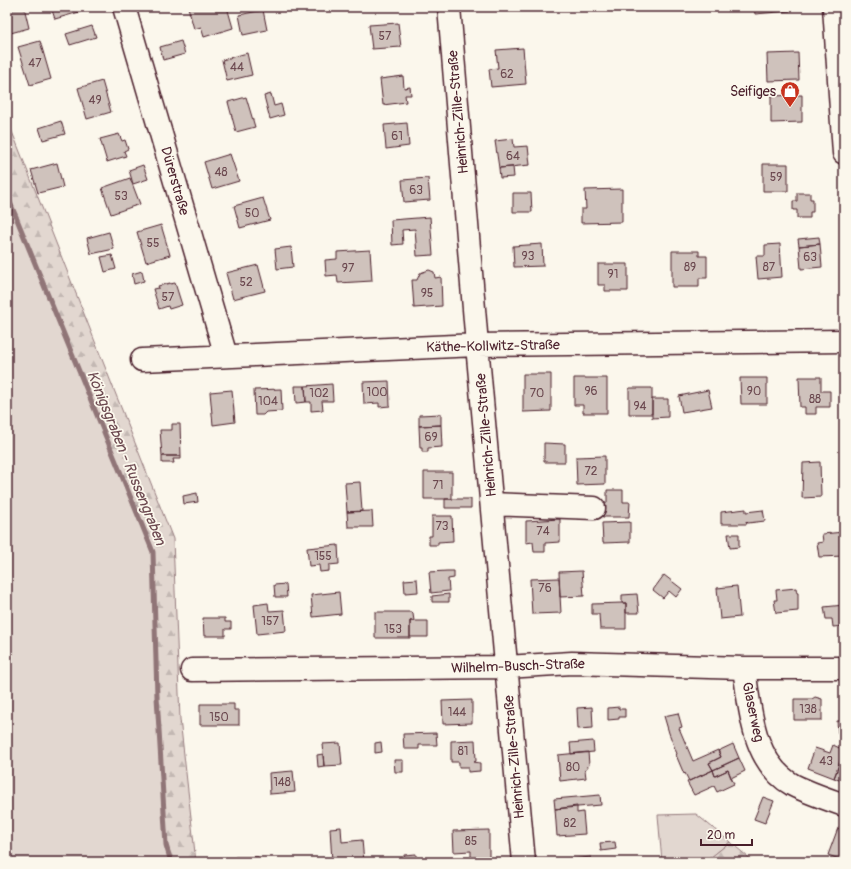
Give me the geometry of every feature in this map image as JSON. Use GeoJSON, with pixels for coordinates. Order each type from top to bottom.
{"type":"FeatureCollection","features":[{"type":"Feature","properties":{"kind":"street","name":"Dürerstraße"},"geometry":{"type":"LineString","coordinates":[[124,7],[226,356]]}},
{"type":"Feature","properties":{"kind":"street","name":"Heinrich-Zille-Straße"},"geometry":{"type":"LineString","coordinates":[[449,7],[477,345],[524,862]]}},
{"type":"Feature","properties":{"kind":"street"},"geometry":{"type":"LineString","coordinates":[[834,7],[844,153]]}},
{"type":"Feature","properties":{"kind":"street","name":"Käthe-Kollwitz-Straße"},"geometry":{"type":"LineString","coordinates":[[142,360],[477,345],[844,341]]}},
{"type":"Feature","properties":{"kind":"street"},"geometry":{"type":"LineString","coordinates":[[492,504],[594,508]]}},
{"type":"Feature","properties":{"kind":"street","name":"Wilhelm-Busch-Straße"},"geometry":{"type":"LineString","coordinates":[[192,670],[506,668],[572,663],[744,668],[844,668]]}},
{"type":"Feature","properties":{"kind":"street","name":"Glaserweg"},"geometry":{"type":"LineString","coordinates":[[744,668],[758,744],[774,770],[792,784],[844,805]]}},
{"type":"Feature","properties":{"kind":"green space"},"geometry":{"type":"Polygon","coordinates":[[[7,119],[173,539],[180,719],[196,862],[171,862],[166,845],[157,697],[153,552],[7,195],[7,119]]]}},
{"type":"Feature","properties":{"kind":"green space"},"geometry":{"type":"Polygon","coordinates":[[[7,195],[153,552],[166,845],[171,862],[7,862],[7,195]]]}},
{"type":"Feature","properties":{"kind":"green space"},"geometry":{"type":"Polygon","coordinates":[[[696,814],[730,842],[705,862],[662,862],[658,815],[696,814]]]}},
{"type":"Feature","properties":{"kind":"green space"},"geometry":{"type":"Polygon","coordinates":[[[730,842],[754,862],[705,862],[730,842]]]}},
{"type":"Feature","properties":{"kind":"building"},"geometry":{"type":"Polygon","coordinates":[[[7,7],[24,7],[29,28],[7,34],[7,7]]]}},
{"type":"Feature","properties":{"kind":"building"},"geometry":{"type":"Polygon","coordinates":[[[51,7],[93,7],[93,8],[55,19],[51,7]]]}},
{"type":"Feature","properties":{"kind":"building"},"geometry":{"type":"Polygon","coordinates":[[[188,7],[227,7],[233,28],[204,37],[201,27],[194,29],[188,7]]]}},
{"type":"Feature","properties":{"kind":"building"},"geometry":{"type":"Polygon","coordinates":[[[754,7],[789,7],[790,11],[755,14],[754,7]]]}},
{"type":"Feature","properties":{"kind":"building"},"geometry":{"type":"Polygon","coordinates":[[[263,10],[267,30],[243,35],[239,15],[263,10]]]}},
{"type":"Feature","properties":{"kind":"building"},"geometry":{"type":"Polygon","coordinates":[[[398,23],[401,47],[372,49],[369,25],[398,23]]]}},
{"type":"Feature","properties":{"kind":"building"},"geometry":{"type":"Polygon","coordinates":[[[92,26],[96,37],[70,45],[66,34],[92,26]]]}},
{"type":"Feature","properties":{"kind":"building"},"geometry":{"type":"Polygon","coordinates":[[[40,41],[51,79],[30,85],[18,47],[40,41]]]}},
{"type":"Feature","properties":{"kind":"building"},"geometry":{"type":"Polygon","coordinates":[[[181,41],[185,54],[163,60],[160,47],[181,41]]]}},
{"type":"Feature","properties":{"kind":"building"},"geometry":{"type":"Polygon","coordinates":[[[523,48],[526,84],[491,87],[489,69],[498,68],[496,50],[523,48]]]}},
{"type":"Feature","properties":{"kind":"building"},"geometry":{"type":"Polygon","coordinates":[[[247,53],[252,75],[227,81],[222,60],[247,53]]]}},
{"type":"Feature","properties":{"kind":"building"},"geometry":{"type":"Polygon","coordinates":[[[798,53],[799,80],[768,81],[767,54],[798,53]]]}},
{"type":"Feature","properties":{"kind":"building"},"geometry":{"type":"Polygon","coordinates":[[[403,76],[404,88],[410,87],[411,95],[405,95],[406,102],[383,105],[380,79],[403,76]]]}},
{"type":"Feature","properties":{"kind":"building"},"geometry":{"type":"Polygon","coordinates":[[[102,81],[111,112],[87,119],[78,88],[102,81]]]}},
{"type":"Feature","properties":{"kind":"building"},"geometry":{"type":"Polygon","coordinates":[[[271,94],[274,106],[281,104],[284,115],[270,119],[264,96],[271,94]]]}},
{"type":"Feature","properties":{"kind":"building"},"geometry":{"type":"Polygon","coordinates":[[[802,95],[802,122],[771,123],[771,96],[802,95]]]}},
{"type":"Feature","properties":{"kind":"building"},"geometry":{"type":"Polygon","coordinates":[[[246,97],[255,127],[236,132],[228,102],[246,97]]]}},
{"type":"Feature","properties":{"kind":"building"},"geometry":{"type":"Polygon","coordinates":[[[61,121],[65,134],[43,140],[39,128],[61,121]]]}},
{"type":"Feature","properties":{"kind":"building"},"geometry":{"type":"Polygon","coordinates":[[[407,123],[409,146],[386,149],[384,125],[407,123]]]}},
{"type":"Feature","properties":{"kind":"building"},"geometry":{"type":"Polygon","coordinates":[[[119,134],[122,141],[125,140],[128,149],[124,151],[126,156],[107,162],[100,139],[119,134]]]}},
{"type":"Feature","properties":{"kind":"building"},"geometry":{"type":"Polygon","coordinates":[[[513,139],[514,147],[528,146],[530,165],[499,168],[495,141],[513,139]]]}},
{"type":"Feature","properties":{"kind":"building"},"geometry":{"type":"Polygon","coordinates":[[[230,154],[239,181],[212,189],[204,162],[230,154]]]}},
{"type":"Feature","properties":{"kind":"building"},"geometry":{"type":"Polygon","coordinates":[[[57,163],[63,187],[38,193],[31,170],[57,163]]]}},
{"type":"Feature","properties":{"kind":"building"},"geometry":{"type":"Polygon","coordinates":[[[763,164],[788,164],[788,191],[763,191],[763,164]]]}},
{"type":"Feature","properties":{"kind":"building"},"geometry":{"type":"Polygon","coordinates":[[[143,165],[148,179],[133,184],[129,170],[143,165]]]}},
{"type":"Feature","properties":{"kind":"building"},"geometry":{"type":"Polygon","coordinates":[[[513,167],[514,177],[500,178],[499,168],[513,167]]]}},
{"type":"Feature","properties":{"kind":"building"},"geometry":{"type":"Polygon","coordinates":[[[130,178],[140,204],[111,214],[102,188],[130,178]]]}},
{"type":"Feature","properties":{"kind":"building"},"geometry":{"type":"Polygon","coordinates":[[[428,178],[430,200],[404,202],[402,180],[428,178]]]}},
{"type":"Feature","properties":{"kind":"building"},"geometry":{"type":"Polygon","coordinates":[[[622,189],[622,222],[581,223],[581,209],[586,209],[585,190],[622,189]]]}},
{"type":"Feature","properties":{"kind":"building"},"geometry":{"type":"Polygon","coordinates":[[[513,193],[531,193],[532,212],[513,212],[513,193]]]}},
{"type":"Feature","properties":{"kind":"building"},"geometry":{"type":"Polygon","coordinates":[[[797,193],[810,193],[810,199],[813,199],[813,212],[810,212],[810,218],[797,218],[797,210],[793,210],[793,201],[797,201],[797,193]]]}},
{"type":"Feature","properties":{"kind":"building"},"geometry":{"type":"Polygon","coordinates":[[[263,198],[270,220],[240,228],[234,206],[263,198]]]}},
{"type":"Feature","properties":{"kind":"building"},"geometry":{"type":"Polygon","coordinates":[[[430,217],[433,255],[417,256],[415,229],[402,230],[403,244],[392,245],[391,220],[430,217]]]}},
{"type":"Feature","properties":{"kind":"building"},"geometry":{"type":"Polygon","coordinates":[[[161,225],[170,255],[146,262],[137,232],[161,225]]]}},
{"type":"Feature","properties":{"kind":"building"},"geometry":{"type":"Polygon","coordinates":[[[109,232],[114,249],[91,254],[87,238],[109,232]]]}},
{"type":"Feature","properties":{"kind":"building"},"geometry":{"type":"Polygon","coordinates":[[[819,237],[820,244],[799,246],[798,239],[819,237]]]}},
{"type":"Feature","properties":{"kind":"building"},"geometry":{"type":"Polygon","coordinates":[[[542,244],[543,266],[514,267],[513,246],[542,244]]]}},
{"type":"Feature","properties":{"kind":"building"},"geometry":{"type":"Polygon","coordinates":[[[780,244],[782,277],[758,279],[756,256],[765,256],[765,245],[780,244]]]}},
{"type":"Feature","properties":{"kind":"building"},"geometry":{"type":"Polygon","coordinates":[[[820,244],[822,267],[801,269],[799,246],[820,244]]]}},
{"type":"Feature","properties":{"kind":"building"},"geometry":{"type":"Polygon","coordinates":[[[291,247],[293,267],[277,269],[275,249],[291,247]]]}},
{"type":"Feature","properties":{"kind":"building"},"geometry":{"type":"Polygon","coordinates":[[[370,250],[372,281],[338,283],[337,275],[326,276],[325,260],[337,259],[337,252],[370,250]]]}},
{"type":"Feature","properties":{"kind":"building"},"geometry":{"type":"Polygon","coordinates":[[[672,251],[699,251],[699,256],[707,256],[707,278],[699,278],[699,287],[672,287],[672,251]]]}},
{"type":"Feature","properties":{"kind":"building"},"geometry":{"type":"Polygon","coordinates":[[[112,255],[116,269],[105,272],[101,257],[112,255]]]}},
{"type":"Feature","properties":{"kind":"building"},"geometry":{"type":"Polygon","coordinates":[[[598,264],[628,264],[628,291],[605,291],[605,285],[598,285],[598,264]]]}},
{"type":"Feature","properties":{"kind":"building"},"geometry":{"type":"Polygon","coordinates":[[[258,265],[265,291],[233,299],[226,273],[258,265]]]}},
{"type":"Feature","properties":{"kind":"building"},"geometry":{"type":"Polygon","coordinates":[[[429,270],[434,272],[435,278],[441,277],[442,306],[414,308],[412,280],[417,280],[420,273],[429,270]]]}},
{"type":"Feature","properties":{"kind":"building"},"geometry":{"type":"Polygon","coordinates":[[[142,271],[144,281],[134,284],[132,274],[142,271]]]}},
{"type":"Feature","properties":{"kind":"building"},"geometry":{"type":"Polygon","coordinates":[[[170,283],[175,283],[182,305],[169,309],[168,306],[159,309],[153,289],[170,283]]]}},
{"type":"Feature","properties":{"kind":"building"},"geometry":{"type":"Polygon","coordinates":[[[523,374],[551,374],[551,411],[523,412],[523,374]]]}},
{"type":"Feature","properties":{"kind":"building"},"geometry":{"type":"Polygon","coordinates":[[[799,377],[821,377],[821,391],[830,391],[830,407],[816,407],[816,414],[805,414],[805,407],[800,407],[799,377]]]}},
{"type":"Feature","properties":{"kind":"building"},"geometry":{"type":"Polygon","coordinates":[[[574,378],[607,378],[607,413],[583,413],[583,405],[574,405],[574,378]]]}},
{"type":"Feature","properties":{"kind":"building"},"geometry":{"type":"Polygon","coordinates":[[[740,378],[767,378],[767,404],[741,404],[740,378]]]}},
{"type":"Feature","properties":{"kind":"building"},"geometry":{"type":"Polygon","coordinates":[[[389,381],[390,406],[379,407],[379,403],[364,404],[363,382],[389,381]]]}},
{"type":"Feature","properties":{"kind":"building"},"geometry":{"type":"Polygon","coordinates":[[[332,384],[333,401],[322,401],[323,410],[311,411],[311,402],[306,402],[305,386],[332,384]]]}},
{"type":"Feature","properties":{"kind":"building"},"geometry":{"type":"Polygon","coordinates":[[[295,386],[305,386],[306,402],[296,403],[295,386]]]}},
{"type":"Feature","properties":{"kind":"building"},"geometry":{"type":"Polygon","coordinates":[[[629,388],[652,388],[652,414],[629,414],[629,388]]]}},
{"type":"Feature","properties":{"kind":"building"},"geometry":{"type":"Polygon","coordinates":[[[281,389],[282,411],[266,412],[263,415],[255,415],[254,390],[281,389]]]}},
{"type":"Feature","properties":{"kind":"building"},"geometry":{"type":"Polygon","coordinates":[[[232,390],[235,422],[213,425],[210,392],[232,390]]]}},
{"type":"Feature","properties":{"kind":"building"},"geometry":{"type":"Polygon","coordinates":[[[708,390],[712,407],[682,412],[679,396],[708,390]]]}},
{"type":"Feature","properties":{"kind":"building"},"geometry":{"type":"Polygon","coordinates":[[[652,399],[668,399],[668,417],[652,418],[652,399]]]}},
{"type":"Feature","properties":{"kind":"building"},"geometry":{"type":"Polygon","coordinates":[[[441,414],[441,425],[419,426],[419,415],[441,414]]]}},
{"type":"Feature","properties":{"kind":"building"},"geometry":{"type":"Polygon","coordinates":[[[172,424],[180,424],[181,456],[162,456],[160,430],[172,430],[172,424]]]}},
{"type":"Feature","properties":{"kind":"building"},"geometry":{"type":"Polygon","coordinates":[[[441,425],[442,447],[428,448],[428,452],[422,452],[422,448],[420,448],[419,426],[441,425]]]}},
{"type":"Feature","properties":{"kind":"building"},"geometry":{"type":"Polygon","coordinates":[[[544,443],[565,444],[565,462],[544,462],[544,443]]]}},
{"type":"Feature","properties":{"kind":"building"},"geometry":{"type":"Polygon","coordinates":[[[162,456],[181,456],[181,459],[173,459],[174,463],[162,463],[162,456]]]}},
{"type":"Feature","properties":{"kind":"building"},"geometry":{"type":"Polygon","coordinates":[[[605,456],[605,484],[577,485],[576,457],[605,456]]]}},
{"type":"Feature","properties":{"kind":"building"},"geometry":{"type":"Polygon","coordinates":[[[820,462],[821,497],[802,498],[803,463],[820,462]]]}},
{"type":"Feature","properties":{"kind":"building"},"geometry":{"type":"Polygon","coordinates":[[[424,472],[452,472],[452,499],[424,499],[424,472]]]}},
{"type":"Feature","properties":{"kind":"building"},"geometry":{"type":"Polygon","coordinates":[[[360,482],[362,511],[347,512],[345,483],[360,482]]]}},
{"type":"Feature","properties":{"kind":"building"},"geometry":{"type":"Polygon","coordinates":[[[607,490],[623,490],[623,502],[630,502],[629,517],[603,517],[603,503],[607,503],[607,490]]]}},
{"type":"Feature","properties":{"kind":"building"},"geometry":{"type":"Polygon","coordinates":[[[197,493],[198,502],[184,504],[183,496],[197,493]]]}},
{"type":"Feature","properties":{"kind":"building"},"geometry":{"type":"Polygon","coordinates":[[[445,499],[471,499],[471,508],[445,508],[445,499]]]}},
{"type":"Feature","properties":{"kind":"building"},"geometry":{"type":"Polygon","coordinates":[[[746,509],[746,512],[763,510],[765,521],[748,523],[746,521],[747,524],[721,524],[721,512],[746,509]]]}},
{"type":"Feature","properties":{"kind":"building"},"geometry":{"type":"Polygon","coordinates":[[[372,511],[373,527],[348,527],[347,512],[372,511]]]}},
{"type":"Feature","properties":{"kind":"building"},"geometry":{"type":"Polygon","coordinates":[[[432,516],[452,516],[453,541],[438,542],[438,545],[429,545],[429,536],[432,536],[432,516]]]}},
{"type":"Feature","properties":{"kind":"building"},"geometry":{"type":"Polygon","coordinates":[[[560,519],[560,542],[545,543],[545,552],[534,552],[533,542],[526,543],[526,521],[560,519]]]}},
{"type":"Feature","properties":{"kind":"building"},"geometry":{"type":"Polygon","coordinates":[[[630,522],[630,542],[603,543],[602,523],[630,522]]]}},
{"type":"Feature","properties":{"kind":"building"},"geometry":{"type":"Polygon","coordinates":[[[844,532],[844,556],[819,557],[817,543],[823,542],[822,534],[844,532]]]}},
{"type":"Feature","properties":{"kind":"building"},"geometry":{"type":"Polygon","coordinates":[[[728,534],[739,534],[739,547],[730,548],[728,534]]]}},
{"type":"Feature","properties":{"kind":"building"},"geometry":{"type":"Polygon","coordinates":[[[338,545],[339,564],[329,565],[329,571],[320,572],[319,565],[309,566],[307,548],[338,545]]]}},
{"type":"Feature","properties":{"kind":"building"},"geometry":{"type":"Polygon","coordinates":[[[454,571],[454,578],[448,579],[449,591],[431,593],[429,572],[454,571]]]}},
{"type":"Feature","properties":{"kind":"building"},"geometry":{"type":"Polygon","coordinates":[[[582,571],[584,596],[560,597],[559,572],[582,571]]]}},
{"type":"Feature","properties":{"kind":"building"},"geometry":{"type":"Polygon","coordinates":[[[664,575],[682,589],[676,597],[669,591],[663,598],[653,590],[664,575]]]}},
{"type":"Feature","properties":{"kind":"building"},"geometry":{"type":"Polygon","coordinates":[[[559,578],[561,613],[532,614],[530,579],[559,578]]]}},
{"type":"Feature","properties":{"kind":"building"},"geometry":{"type":"Polygon","coordinates":[[[417,579],[418,592],[405,593],[404,580],[417,579]]]}},
{"type":"Feature","properties":{"kind":"building"},"geometry":{"type":"Polygon","coordinates":[[[286,584],[287,597],[275,597],[274,585],[286,584]]]}},
{"type":"Feature","properties":{"kind":"building"},"geometry":{"type":"Polygon","coordinates":[[[737,586],[740,617],[720,619],[717,588],[737,586]]]}},
{"type":"Feature","properties":{"kind":"building"},"geometry":{"type":"Polygon","coordinates":[[[796,588],[798,593],[798,611],[776,613],[774,600],[777,600],[776,590],[796,588]]]}},
{"type":"Feature","properties":{"kind":"building"},"geometry":{"type":"Polygon","coordinates":[[[339,592],[341,614],[313,617],[311,595],[339,592]]]}},
{"type":"Feature","properties":{"kind":"building"},"geometry":{"type":"Polygon","coordinates":[[[449,594],[449,602],[432,602],[432,596],[449,594]]]}},
{"type":"Feature","properties":{"kind":"building"},"geometry":{"type":"Polygon","coordinates":[[[637,594],[639,613],[626,613],[626,603],[622,603],[622,595],[637,594]]]}},
{"type":"Feature","properties":{"kind":"building"},"geometry":{"type":"Polygon","coordinates":[[[268,603],[269,611],[284,610],[286,631],[257,634],[254,605],[268,603]]]}},
{"type":"Feature","properties":{"kind":"building"},"geometry":{"type":"Polygon","coordinates":[[[626,603],[626,629],[600,629],[599,614],[592,614],[592,604],[626,603]]]}},
{"type":"Feature","properties":{"kind":"building"},"geometry":{"type":"Polygon","coordinates":[[[844,605],[844,626],[833,627],[832,619],[826,619],[824,607],[844,605]]]}},
{"type":"Feature","properties":{"kind":"building"},"geometry":{"type":"Polygon","coordinates":[[[375,612],[411,612],[413,614],[414,621],[410,621],[410,638],[375,638],[375,612]]]}},
{"type":"Feature","properties":{"kind":"building"},"geometry":{"type":"Polygon","coordinates":[[[203,618],[225,618],[225,622],[231,622],[231,629],[225,629],[225,636],[204,636],[203,618]]]}},
{"type":"Feature","properties":{"kind":"building"},"geometry":{"type":"Polygon","coordinates":[[[410,621],[428,621],[428,637],[410,637],[410,621]]]}},
{"type":"Feature","properties":{"kind":"building"},"geometry":{"type":"Polygon","coordinates":[[[815,697],[822,699],[822,720],[794,720],[794,699],[812,699],[815,697]]]}},
{"type":"Feature","properties":{"kind":"building"},"geometry":{"type":"Polygon","coordinates":[[[472,700],[472,723],[443,724],[442,701],[472,700]]]}},
{"type":"Feature","properties":{"kind":"building"},"geometry":{"type":"Polygon","coordinates":[[[200,704],[234,704],[234,710],[239,710],[239,725],[200,725],[200,704]]]}},
{"type":"Feature","properties":{"kind":"building"},"geometry":{"type":"Polygon","coordinates":[[[592,707],[593,728],[578,729],[577,708],[592,707]]]}},
{"type":"Feature","properties":{"kind":"building"},"geometry":{"type":"Polygon","coordinates":[[[619,707],[619,709],[625,709],[625,717],[608,720],[608,708],[619,707]]]}},
{"type":"Feature","properties":{"kind":"building"},"geometry":{"type":"Polygon","coordinates":[[[678,713],[682,727],[679,728],[693,761],[718,750],[721,757],[709,763],[713,770],[689,781],[685,773],[684,774],[676,755],[677,754],[664,716],[678,713]]]}},
{"type":"Feature","properties":{"kind":"building"},"geometry":{"type":"Polygon","coordinates":[[[837,721],[844,721],[844,734],[838,734],[837,721]]]}},
{"type":"Feature","properties":{"kind":"building"},"geometry":{"type":"Polygon","coordinates":[[[436,733],[437,745],[419,745],[419,749],[404,749],[403,734],[436,733]]]}},
{"type":"Feature","properties":{"kind":"building"},"geometry":{"type":"Polygon","coordinates":[[[475,740],[476,761],[474,762],[480,763],[480,771],[468,772],[468,767],[459,767],[459,762],[451,762],[451,741],[475,740]]]}},
{"type":"Feature","properties":{"kind":"building"},"geometry":{"type":"Polygon","coordinates":[[[593,741],[594,752],[571,754],[570,743],[593,741]]]}},
{"type":"Feature","properties":{"kind":"building"},"geometry":{"type":"Polygon","coordinates":[[[381,742],[382,752],[375,753],[375,743],[381,742]]]}},
{"type":"Feature","properties":{"kind":"building"},"geometry":{"type":"Polygon","coordinates":[[[340,743],[342,765],[324,766],[322,744],[340,743]]]}},
{"type":"Feature","properties":{"kind":"building"},"geometry":{"type":"Polygon","coordinates":[[[733,744],[739,758],[713,770],[709,763],[721,757],[718,751],[733,744]]]}},
{"type":"Feature","properties":{"kind":"building"},"geometry":{"type":"Polygon","coordinates":[[[833,745],[844,750],[834,778],[808,768],[815,748],[830,753],[833,745]]]}},
{"type":"Feature","properties":{"kind":"building"},"geometry":{"type":"Polygon","coordinates":[[[588,752],[589,765],[585,770],[586,778],[560,781],[558,755],[588,752]]]}},
{"type":"Feature","properties":{"kind":"building"},"geometry":{"type":"Polygon","coordinates":[[[844,753],[844,782],[834,778],[844,753]]]}},
{"type":"Feature","properties":{"kind":"building"},"geometry":{"type":"Polygon","coordinates":[[[323,754],[324,766],[318,767],[317,755],[323,754]]]}},
{"type":"Feature","properties":{"kind":"building"},"geometry":{"type":"Polygon","coordinates":[[[739,758],[745,771],[731,778],[728,770],[715,776],[713,770],[739,758]]]}},
{"type":"Feature","properties":{"kind":"building"},"geometry":{"type":"Polygon","coordinates":[[[394,760],[403,760],[403,772],[395,772],[394,760]]]}},
{"type":"Feature","properties":{"kind":"building"},"geometry":{"type":"Polygon","coordinates":[[[713,770],[715,776],[728,770],[734,784],[717,792],[714,786],[694,795],[687,782],[713,770]]]}},
{"type":"Feature","properties":{"kind":"building"},"geometry":{"type":"Polygon","coordinates":[[[293,771],[295,792],[270,794],[269,773],[293,771]]]}},
{"type":"Feature","properties":{"kind":"building"},"geometry":{"type":"Polygon","coordinates":[[[600,795],[601,805],[555,809],[554,799],[600,795]]]}},
{"type":"Feature","properties":{"kind":"building"},"geometry":{"type":"Polygon","coordinates":[[[763,797],[774,801],[765,823],[754,819],[763,797]]]}},
{"type":"Feature","properties":{"kind":"building"},"geometry":{"type":"Polygon","coordinates":[[[577,806],[577,813],[583,812],[585,834],[557,836],[555,809],[577,806]]]}},
{"type":"Feature","properties":{"kind":"building"},"geometry":{"type":"Polygon","coordinates":[[[341,827],[342,842],[362,840],[364,862],[332,862],[330,828],[341,827]]]}},
{"type":"Feature","properties":{"kind":"building"},"geometry":{"type":"Polygon","coordinates":[[[838,828],[844,830],[844,855],[842,860],[828,855],[838,828]]]}},
{"type":"Feature","properties":{"kind":"building"},"geometry":{"type":"Polygon","coordinates":[[[489,830],[489,860],[471,860],[471,851],[454,852],[453,831],[489,830]]]}},
{"type":"Feature","properties":{"kind":"building"},"geometry":{"type":"Polygon","coordinates":[[[615,842],[616,849],[601,851],[600,843],[615,842]]]}},
{"type":"Feature","properties":{"kind":"building"},"geometry":{"type":"Polygon","coordinates":[[[416,854],[416,862],[404,862],[404,855],[416,854]]]}},
{"type":"Feature","properties":{"kind":"building"},"geometry":{"type":"Polygon","coordinates":[[[235,857],[258,857],[258,862],[235,862],[235,857]]]}},
{"type":"Feature","properties":{"kind":"building"},"geometry":{"type":"Polygon","coordinates":[[[591,857],[592,862],[560,862],[560,860],[591,857]]]}},
{"type":"Feature","properties":{"kind":"waterway","name":"Königsgraben - Russengraben"},"geometry":{"type":"LineString","coordinates":[[7,195],[153,552],[157,697],[166,845],[171,862]]}},
{"type":"Feature","properties":{"kind":"place","name":"Seifiges"},"geometry":{"type":"Point","coordinates":[790,108]}}]}
